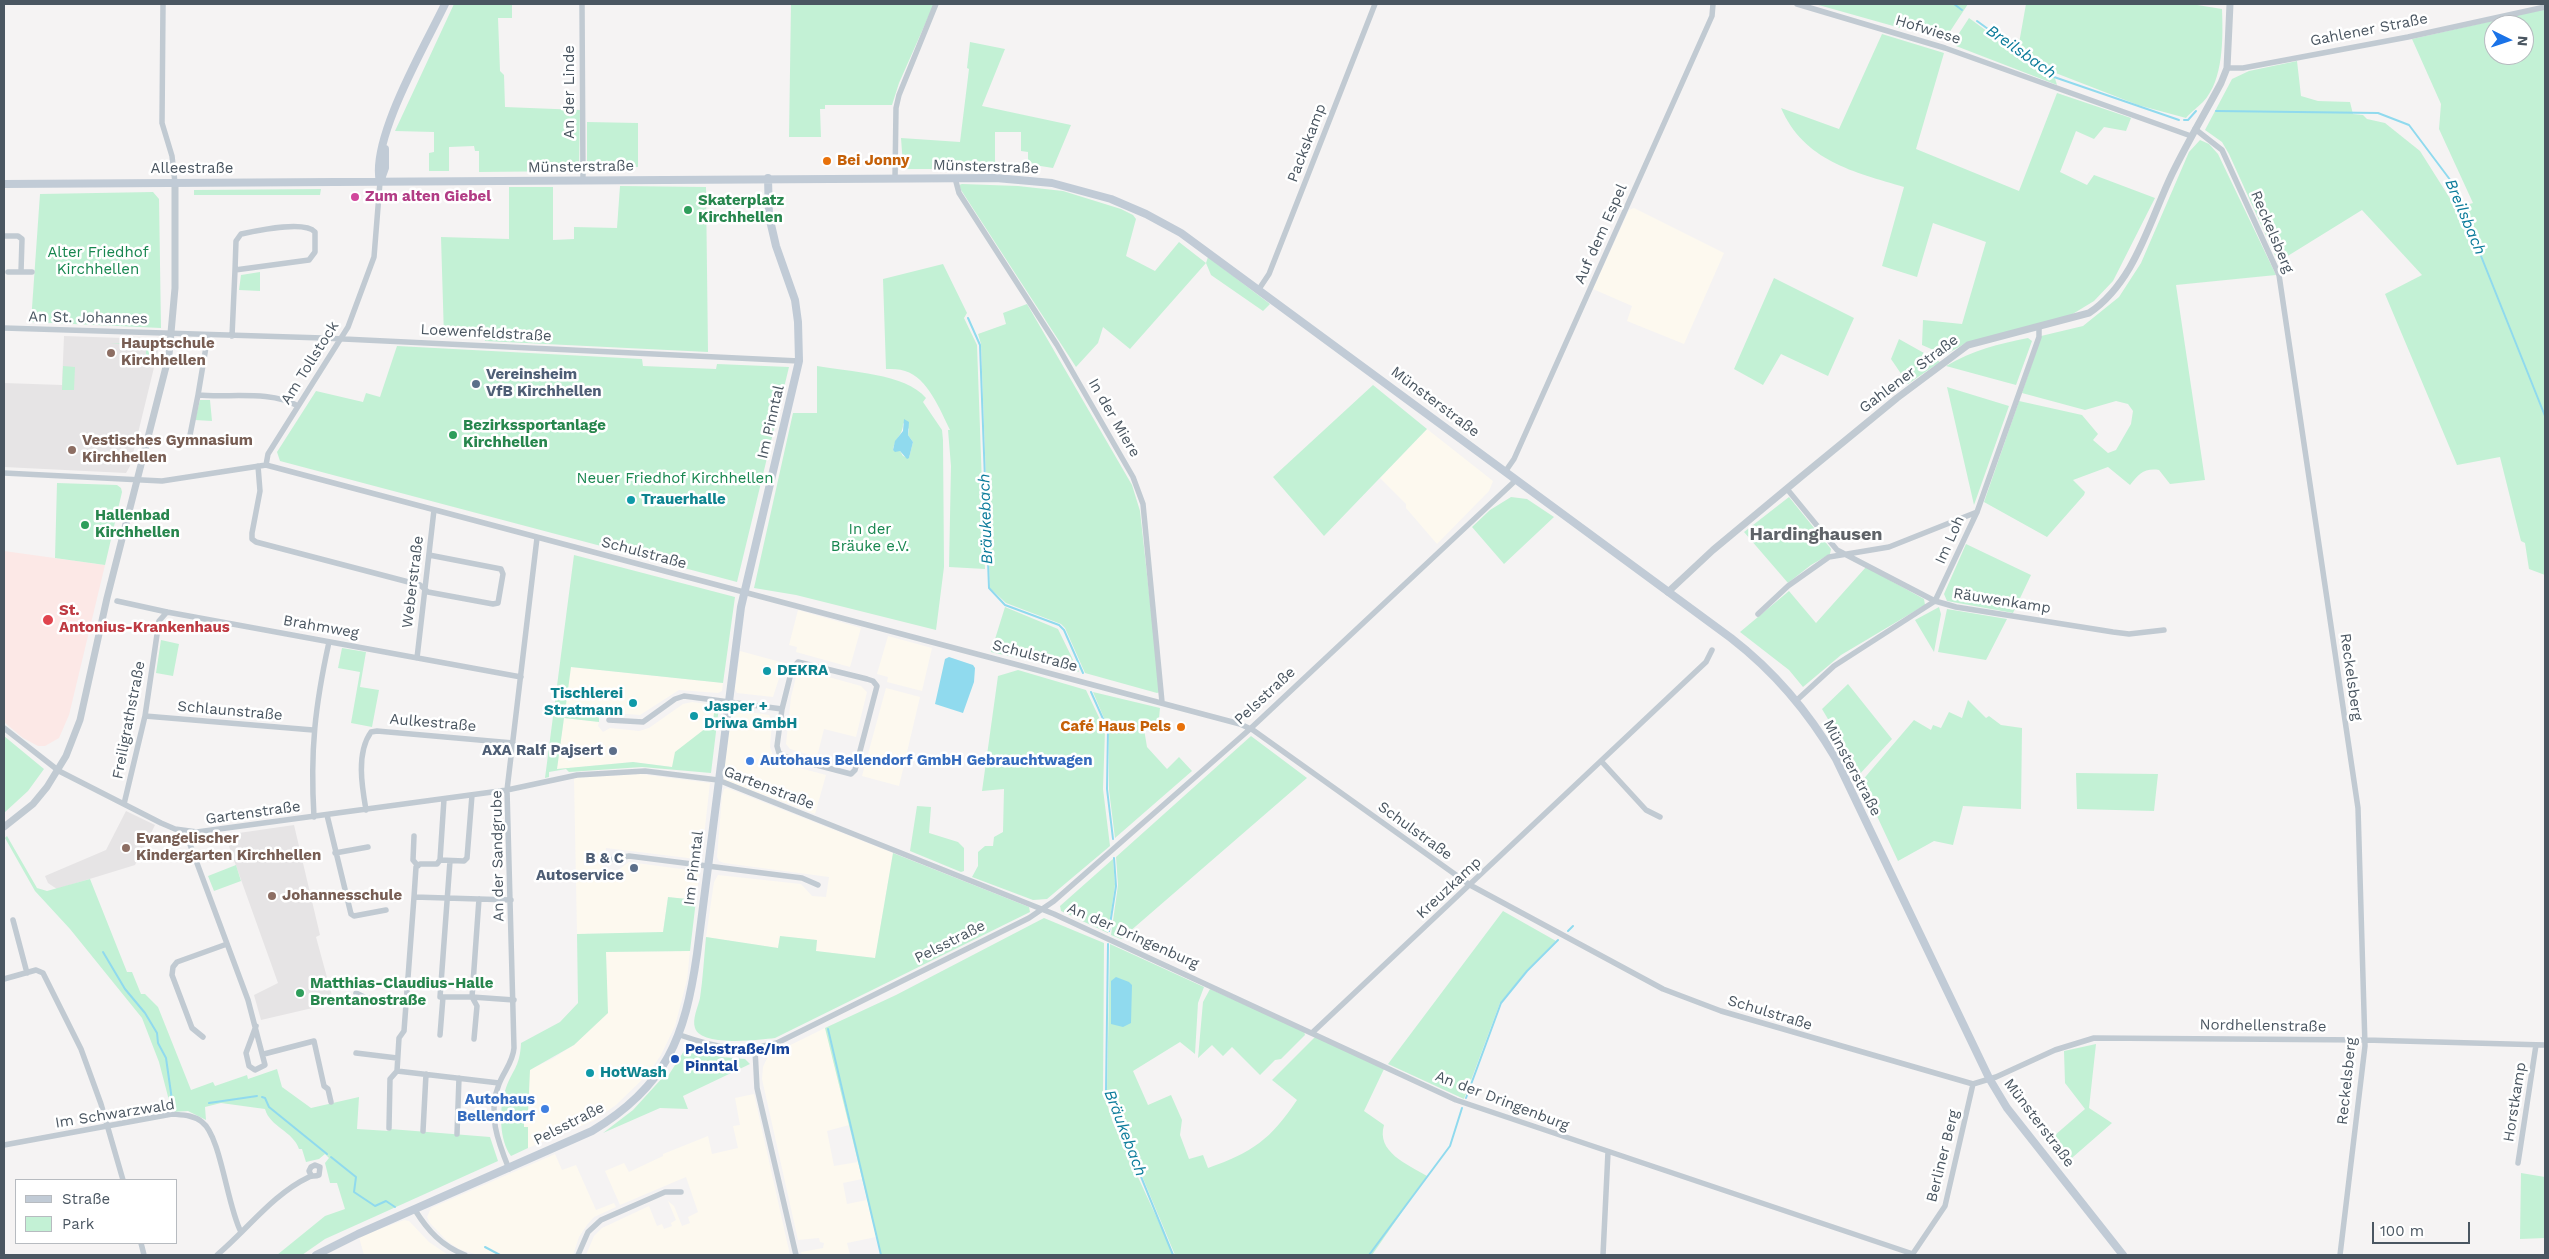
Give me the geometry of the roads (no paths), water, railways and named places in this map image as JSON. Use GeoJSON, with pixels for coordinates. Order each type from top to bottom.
{"type":"FeatureCollection","features":[{"type":"Feature","properties":{"kind":"main road"},"geometry":{"type":"LineString","coordinates":[[380,182],[385,168],[385,141],[394,110],[445,4]]}},
{"type":"Feature","properties":{"kind":"main road","name":"Im Pinntal"},"geometry":{"type":"LineString","coordinates":[[680,1035],[691,994],[744,592],[798,361],[798,322],[795,300],[776,246],[769,216],[768,178]]}},
{"type":"Feature","properties":{"kind":"main road","name":"Münsterstraße"},"geometry":{"type":"LineString","coordinates":[[380,182],[996,178],[1052,183],[1111,198],[1181,233],[1668,592],[1751,654],[1776,676],[1819,730],[1836,759],[1989,1078],[2007,1108],[2123,1255]]}},
{"type":"Feature","properties":{"kind":"main road","name":"Alleestraße"},"geometry":{"type":"LineString","coordinates":[[4,184],[380,182]]}},
{"type":"Feature","properties":{"kind":"main road","name":"Pelsstraße"},"geometry":{"type":"LineString","coordinates":[[316,1255],[348,1238],[592,1131],[620,1114],[657,1075],[680,1035]]}},
{"type":"Feature","properties":{"kind":"street"},"geometry":{"type":"LineString","coordinates":[[4,827],[33,804],[59,770],[74,738],[80,720],[136,480],[167,365],[172,333],[175,288],[175,183],[172,156],[162,123],[163,4]]}},
{"type":"Feature","properties":{"kind":"street","name":"An der Linde"},"geometry":{"type":"LineString","coordinates":[[582,4],[583,180]]}},
{"type":"Feature","properties":{"kind":"street"},"geometry":{"type":"LineString","coordinates":[[895,179],[896,108],[899,95],[936,4]]}},
{"type":"Feature","properties":{"kind":"street","name":"Packskamp"},"geometry":{"type":"LineString","coordinates":[[1259,290],[1269,274],[1376,4]]}},
{"type":"Feature","properties":{"kind":"street","name":"Auf dem Espel"},"geometry":{"type":"LineString","coordinates":[[1505,472],[1518,450],[1637,185],[1712,16],[1713,4]]}},
{"type":"Feature","properties":{"kind":"street","name":"Hofwiese"},"geometry":{"type":"LineString","coordinates":[[1797,4],[1945,48],[2193,133]]}},
{"type":"Feature","properties":{"kind":"street","name":"Gahlener Straße"},"geometry":{"type":"LineString","coordinates":[[1668,592],[1713,550],[1897,398],[1968,345],[2089,313],[2103,304],[2116,290],[2132,263],[2193,133],[2222,83],[2227,68],[2230,4]]}},
{"type":"Feature","properties":{"kind":"street","name":"Gahlener Straße"},"geometry":{"type":"LineString","coordinates":[[2227,68],[2243,68],[2408,37],[2545,7]]}},
{"type":"Feature","properties":{"kind":"street","name":"Reckelsberg"},"geometry":{"type":"LineString","coordinates":[[2193,133],[2222,150],[2279,275],[2358,808],[2365,1040],[2340,1255]]}},
{"type":"Feature","properties":{"kind":"street","name":"In der Miere"},"geometry":{"type":"LineString","coordinates":[[954,178],[959,193],[1057,345],[1133,477],[1143,504],[1162,702]]}},
{"type":"Feature","properties":{"kind":"street","name":"Am Tollstock"},"geometry":{"type":"LineString","coordinates":[[266,465],[268,454],[342,339],[374,257],[380,182]]}},
{"type":"Feature","properties":{"kind":"street"},"geometry":{"type":"LineString","coordinates":[[232,336],[236,241],[241,234],[295,226],[308,226],[315,232],[315,252],[309,260],[235,270]]}},
{"type":"Feature","properties":{"kind":"street"},"geometry":{"type":"LineString","coordinates":[[4,236],[18,236],[22,239],[21,272]]}},
{"type":"Feature","properties":{"kind":"street"},"geometry":{"type":"LineString","coordinates":[[8,272],[32,272]]}},
{"type":"Feature","properties":{"kind":"street","name":"Im Loh"},"geometry":{"type":"LineString","coordinates":[[1935,602],[1977,512],[2039,337],[2039,327]]}},
{"type":"Feature","properties":{"kind":"street","name":"An St. Johannes"},"geometry":{"type":"LineString","coordinates":[[4,328],[172,333]]}},
{"type":"Feature","properties":{"kind":"street","name":"Loewenfeldstraße"},"geometry":{"type":"LineString","coordinates":[[172,333],[342,339],[798,361]]}},
{"type":"Feature","properties":{"kind":"street"},"geometry":{"type":"LineString","coordinates":[[189,440],[208,335]]}},
{"type":"Feature","properties":{"kind":"street"},"geometry":{"type":"LineString","coordinates":[[198,395],[267,398],[289,401],[298,406]]}},
{"type":"Feature","properties":{"kind":"street","name":"Schulstraße"},"geometry":{"type":"LineString","coordinates":[[4,473],[162,482],[266,465],[1162,702],[1250,729],[1470,885],[1663,988],[1721,1011],[1973,1084]]}},
{"type":"Feature","properties":{"kind":"street"},"geometry":{"type":"LineString","coordinates":[[258,466],[260,491],[252,533],[252,539],[256,542],[420,585],[428,592],[495,604],[499,601],[503,574],[497,568],[428,555]]}},
{"type":"Feature","properties":{"kind":"street","name":"Pelsstraße"},"geometry":{"type":"LineString","coordinates":[[680,1035],[724,1049],[755,1048],[790,1038],[1042,909],[1250,729],[1516,480]]}},
{"type":"Feature","properties":{"kind":"street","name":"Räuwenkamp"},"geometry":{"type":"LineString","coordinates":[[1787,489],[1837,550],[1935,602],[1956,608],[2129,634],[2164,630]]}},
{"type":"Feature","properties":{"kind":"street","name":"Weberstraße"},"geometry":{"type":"LineString","coordinates":[[417,658],[434,510]]}},
{"type":"Feature","properties":{"kind":"street"},"geometry":{"type":"LineString","coordinates":[[1758,614],[1788,586],[1830,557],[1889,547],[1977,512]]}},
{"type":"Feature","properties":{"kind":"street","name":"An der Sandgrube"},"geometry":{"type":"LineString","coordinates":[[509,1168],[495,1131],[494,1103],[499,1083],[511,1063],[514,1051],[507,790],[537,538]]}},
{"type":"Feature","properties":{"kind":"street","name":"Brahmweg"},"geometry":{"type":"LineString","coordinates":[[117,601],[167,612],[521,677]]}},
{"type":"Feature","properties":{"kind":"street"},"geometry":{"type":"LineString","coordinates":[[1797,700],[1834,666],[1935,602]]}},
{"type":"Feature","properties":{"kind":"street","name":"Freiligrathstraße"},"geometry":{"type":"LineString","coordinates":[[124,804],[144,716],[159,621],[167,612]]}},
{"type":"Feature","properties":{"kind":"street"},"geometry":{"type":"LineString","coordinates":[[314,817],[312,775],[313,730],[318,690],[329,642]]}},
{"type":"Feature","properties":{"kind":"street","name":"Kreuzkamp"},"geometry":{"type":"LineString","coordinates":[[1314,1032],[1602,762],[1706,662],[1712,650]]}},
{"type":"Feature","properties":{"kind":"street"},"geometry":{"type":"LineString","coordinates":[[798,662],[867,679],[873,681],[877,686],[853,774],[786,757],[778,753],[777,746],[782,709],[792,669],[798,662]]}},
{"type":"Feature","properties":{"kind":"street"},"geometry":{"type":"LineString","coordinates":[[609,720],[643,722],[675,699],[684,696],[782,709]]}},
{"type":"Feature","properties":{"kind":"street","name":"Schlaunstraße"},"geometry":{"type":"LineString","coordinates":[[144,716],[313,730]]}},
{"type":"Feature","properties":{"kind":"street","name":"Gartenstraße"},"geometry":{"type":"LineString","coordinates":[[4,728],[59,770],[124,804],[185,831],[208,832],[444,799],[507,790],[570,776],[634,770],[718,780],[1042,909]]}},
{"type":"Feature","properties":{"kind":"street","name":"Aulkestraße"},"geometry":{"type":"LineString","coordinates":[[366,810],[362,786],[363,761],[365,746],[371,732],[513,743]]}},
{"type":"Feature","properties":{"kind":"street"},"geometry":{"type":"LineString","coordinates":[[1602,762],[1646,810],[1660,816]]}},
{"type":"Feature","properties":{"kind":"street"},"geometry":{"type":"LineString","coordinates":[[440,860],[464,861],[467,858],[472,795]]}},
{"type":"Feature","properties":{"kind":"street"},"geometry":{"type":"LineString","coordinates":[[418,866],[420,864],[437,864],[440,860],[444,799]]}},
{"type":"Feature","properties":{"kind":"street"},"geometry":{"type":"LineString","coordinates":[[326,815],[351,914],[354,916],[386,910]]}},
{"type":"Feature","properties":{"kind":"street"},"geometry":{"type":"LineString","coordinates":[[185,831],[256,1026],[266,1060],[263,1068],[258,1070],[252,1069],[246,1053],[256,1026]]}},
{"type":"Feature","properties":{"kind":"street"},"geometry":{"type":"LineString","coordinates":[[414,836],[412,860],[418,866]]}},
{"type":"Feature","properties":{"kind":"street"},"geometry":{"type":"LineString","coordinates":[[335,853],[368,846]]}},
{"type":"Feature","properties":{"kind":"street"},"geometry":{"type":"LineString","coordinates":[[613,859],[629,856],[708,866],[802,878],[818,885]]}},
{"type":"Feature","properties":{"kind":"street"},"geometry":{"type":"LineString","coordinates":[[450,861],[440,997],[514,1000]]}},
{"type":"Feature","properties":{"kind":"street"},"geometry":{"type":"LineString","coordinates":[[388,1128],[390,1079],[397,1071],[399,1038],[404,1031],[418,866]]}},
{"type":"Feature","properties":{"kind":"street"},"geometry":{"type":"LineString","coordinates":[[414,897],[511,900]]}},
{"type":"Feature","properties":{"kind":"street"},"geometry":{"type":"LineString","coordinates":[[474,1039],[477,1006],[472,997],[479,899]]}},
{"type":"Feature","properties":{"kind":"street","name":"An der Dringenburg"},"geometry":{"type":"LineString","coordinates":[[1042,909],[1314,1032],[1456,1100],[1912,1255]]}},
{"type":"Feature","properties":{"kind":"street"},"geometry":{"type":"LineString","coordinates":[[13,920],[27,973]]}},
{"type":"Feature","properties":{"kind":"street"},"geometry":{"type":"LineString","coordinates":[[203,1037],[192,1028],[172,975],[173,967],[177,962],[227,944]]}},
{"type":"Feature","properties":{"kind":"street"},"geometry":{"type":"LineString","coordinates":[[4,979],[36,970],[43,973],[88,1066],[123,1179]]}},
{"type":"Feature","properties":{"kind":"street"},"geometry":{"type":"LineString","coordinates":[[356,993],[366,998],[406,1001]]}},
{"type":"Feature","properties":{"kind":"street"},"geometry":{"type":"LineString","coordinates":[[440,1035],[443,997]]}},
{"type":"Feature","properties":{"kind":"street","name":"Nordhellenstraße"},"geometry":{"type":"LineString","coordinates":[[1989,1078],[1996,1077],[2055,1050],[2094,1038],[2365,1040],[2545,1045]]}},
{"type":"Feature","properties":{"kind":"street"},"geometry":{"type":"LineString","coordinates":[[264,1054],[314,1041],[324,1086],[328,1089],[331,1102]]}},
{"type":"Feature","properties":{"kind":"street","name":"Horstkamp"},"geometry":{"type":"LineString","coordinates":[[2518,1163],[2536,1045]]}},
{"type":"Feature","properties":{"kind":"street"},"geometry":{"type":"LineString","coordinates":[[755,1048],[757,1088],[796,1255]]}},
{"type":"Feature","properties":{"kind":"street"},"geometry":{"type":"LineString","coordinates":[[356,1053],[397,1058]]}},
{"type":"Feature","properties":{"kind":"street"},"geometry":{"type":"LineString","coordinates":[[397,1071],[499,1083]]}},
{"type":"Feature","properties":{"kind":"street"},"geometry":{"type":"LineString","coordinates":[[423,1131],[426,1074]]}},
{"type":"Feature","properties":{"kind":"street"},"geometry":{"type":"LineString","coordinates":[[457,1134],[459,1078]]}},
{"type":"Feature","properties":{"kind":"street"},"geometry":{"type":"LineString","coordinates":[[1973,1084],[1989,1078]]}},
{"type":"Feature","properties":{"kind":"street","name":"Berliner Berg"},"geometry":{"type":"LineString","coordinates":[[1912,1255],[1945,1206],[1973,1084]]}},
{"type":"Feature","properties":{"kind":"street","name":"Im Schwarzwald"},"geometry":{"type":"LineString","coordinates":[[4,1145],[172,1114],[192,1117],[202,1122],[212,1135],[234,1218],[241,1232]]}},
{"type":"Feature","properties":{"kind":"street"},"geometry":{"type":"LineString","coordinates":[[1603,1255],[1608,1152]]}},
{"type":"Feature","properties":{"kind":"street"},"geometry":{"type":"LineString","coordinates":[[217,1255],[260,1214],[311,1175]]}},
{"type":"Feature","properties":{"kind":"street"},"geometry":{"type":"LineString","coordinates":[[578,1255],[588,1232],[600,1220],[665,1192],[681,1192]]}},
{"type":"Feature","properties":{"kind":"street"},"geometry":{"type":"LineString","coordinates":[[415,1210],[426,1227],[439,1241],[465,1255]]}},
{"type":"Feature","properties":{"kind":"water"},"geometry":{"type":"Polygon","coordinates":[[[904,419],[909,422],[908,435],[913,442],[909,458],[907,459],[900,451],[895,452],[893,450],[895,441],[903,431],[904,419]]]}},
{"type":"Feature","properties":{"kind":"water"},"geometry":{"type":"Polygon","coordinates":[[[949,657],[973,665],[975,668],[974,682],[963,713],[935,704],[945,659],[949,657]]]}},
{"type":"Feature","properties":{"kind":"water"},"geometry":{"type":"Polygon","coordinates":[[[1116,977],[1132,985],[1131,1023],[1123,1027],[1111,1024],[1111,981],[1116,977]]]}},
{"type":"Feature","properties":{"kind":"waterway","name":"Breilsbach"},"geometry":{"type":"LineString","coordinates":[[1954,4],[1962,10]]}},
{"type":"Feature","properties":{"kind":"waterway","name":"Breilsbach"},"geometry":{"type":"LineString","coordinates":[[1977,21],[2054,77],[2179,120]]}},
{"type":"Feature","properties":{"kind":"waterway","name":"Breilsbach"},"geometry":{"type":"LineString","coordinates":[[2184,120],[2188,120],[2196,111]]}},
{"type":"Feature","properties":{"kind":"waterway","name":"Breilsbach"},"geometry":{"type":"LineString","coordinates":[[2216,111],[2378,113],[2409,125],[2451,181],[2545,416]]}},
{"type":"Feature","properties":{"kind":"waterway","name":"Bräukebach"},"geometry":{"type":"LineString","coordinates":[[968,318],[980,345],[989,588],[1005,605],[1059,625],[1064,630],[1083,673]]}},
{"type":"Feature","properties":{"kind":"waterway","name":"Bräukebach"},"geometry":{"type":"LineString","coordinates":[[1091,692],[1108,730],[1107,789],[1113,839]]}},
{"type":"Feature","properties":{"kind":"waterway","name":"Bräukebach"},"geometry":{"type":"LineString","coordinates":[[1109,931],[1116,886],[1114,858]]}},
{"type":"Feature","properties":{"kind":"waterway"},"geometry":{"type":"LineString","coordinates":[[1568,931],[1573,926]]}},
{"type":"Feature","properties":{"kind":"waterway"},"geometry":{"type":"LineString","coordinates":[[1466,1098],[1501,1003],[1527,971],[1558,940]]}},
{"type":"Feature","properties":{"kind":"waterway","name":"Bräukebach"},"geometry":{"type":"LineString","coordinates":[[1108,944],[1106,1091],[1173,1255]]}},
{"type":"Feature","properties":{"kind":"waterway"},"geometry":{"type":"LineString","coordinates":[[103,952],[125,989],[145,1013],[157,1033],[158,1043],[166,1058],[173,1107]]}},
{"type":"Feature","properties":{"kind":"waterway"},"geometry":{"type":"LineString","coordinates":[[828,1029],[881,1255]]}},
{"type":"Feature","properties":{"kind":"waterway"},"geometry":{"type":"LineString","coordinates":[[209,1103],[257,1096]]}},
{"type":"Feature","properties":{"kind":"waterway"},"geometry":{"type":"LineString","coordinates":[[262,1097],[265,1098],[269,1107],[327,1154]]}},
{"type":"Feature","properties":{"kind":"waterway"},"geometry":{"type":"LineString","coordinates":[[1369,1255],[1450,1146],[1462,1108]]}},
{"type":"Feature","properties":{"kind":"waterway"},"geometry":{"type":"LineString","coordinates":[[331,1157],[356,1177],[354,1192],[375,1206],[386,1201],[395,1207]]}},
{"type":"Feature","properties":{"kind":"waterway"},"geometry":{"type":"LineString","coordinates":[[485,1247],[500,1255]]}},
{"type":"Feature","properties":{"kind":"place","name":"Bei Jonny"},"geometry":{"type":"Point","coordinates":[827,161]}},
{"type":"Feature","properties":{"kind":"place","name":"Zum alten Giebel"},"geometry":{"type":"Point","coordinates":[355,197]}},
{"type":"Feature","properties":{"kind":"place","name":"Skaterplatz Kirchhellen"},"geometry":{"type":"Point","coordinates":[688,210]}},
{"type":"Feature","properties":{"kind":"place","name":"Hauptschule Kirchhellen"},"geometry":{"type":"Point","coordinates":[111,353]}},
{"type":"Feature","properties":{"kind":"place","name":"Vereinsheim VfB Kirchhellen"},"geometry":{"type":"Point","coordinates":[476,384]}},
{"type":"Feature","properties":{"kind":"place","name":"Bezirkssportanlage Kirchhellen"},"geometry":{"type":"Point","coordinates":[453,435]}},
{"type":"Feature","properties":{"kind":"place","name":"Vestisches Gymnasium Kirchhellen"},"geometry":{"type":"Point","coordinates":[72,450]}},
{"type":"Feature","properties":{"kind":"place","name":"Trauerhalle"},"geometry":{"type":"Point","coordinates":[631,500]}},
{"type":"Feature","properties":{"kind":"place","name":"Hallenbad Kirchhellen"},"geometry":{"type":"Point","coordinates":[85,525]}},
{"type":"Feature","properties":{"kind":"place","name":"St. Antonius-Krankenhaus"},"geometry":{"type":"Point","coordinates":[48,620]}},
{"type":"Feature","properties":{"kind":"place","name":"DEKRA"},"geometry":{"type":"Point","coordinates":[767,671]}},
{"type":"Feature","properties":{"kind":"place","name":"Tischlerei Stratmann"},"geometry":{"type":"Point","coordinates":[633,703]}},
{"type":"Feature","properties":{"kind":"place","name":"Jasper + Driwa GmbH"},"geometry":{"type":"Point","coordinates":[694,716]}},
{"type":"Feature","properties":{"kind":"place","name":"Café Haus Pels"},"geometry":{"type":"Point","coordinates":[1181,727]}},
{"type":"Feature","properties":{"kind":"place","name":"AXA Ralf Pajsert"},"geometry":{"type":"Point","coordinates":[613,751]}},
{"type":"Feature","properties":{"kind":"place","name":"Autohaus Bellendorf GmbH Gebrauchtwagen"},"geometry":{"type":"Point","coordinates":[750,761]}},
{"type":"Feature","properties":{"kind":"place","name":"Evangelischer Kindergarten Kirchhellen"},"geometry":{"type":"Point","coordinates":[126,848]}},
{"type":"Feature","properties":{"kind":"place","name":"B & C Autoservice"},"geometry":{"type":"Point","coordinates":[634,868]}},
{"type":"Feature","properties":{"kind":"place","name":"Johannesschule"},"geometry":{"type":"Point","coordinates":[272,896]}},
{"type":"Feature","properties":{"kind":"place","name":"Matthias-Claudius-Halle Brentanostraße"},"geometry":{"type":"Point","coordinates":[300,993]}},
{"type":"Feature","properties":{"kind":"place","name":"Pelsstraße/Im Pinntal"},"geometry":{"type":"Point","coordinates":[675,1059]}},
{"type":"Feature","properties":{"kind":"place","name":"HotWash"},"geometry":{"type":"Point","coordinates":[590,1073]}},
{"type":"Feature","properties":{"kind":"place","name":"Autohaus Bellendorf"},"geometry":{"type":"Point","coordinates":[545,1109]}},
{"type":"Feature","properties":{"kind":"district","name":"Hardinghausen"},"geometry":{"type":"Point","coordinates":[1816,535]}},
{"type":"Feature","properties":{"kind":"park label","name":"Alter Friedhof Kirchhellen"},"geometry":{"type":"Point","coordinates":[98,262]}},
{"type":"Feature","properties":{"kind":"park label","name":"Neuer Friedhof Kirchhellen"},"geometry":{"type":"Point","coordinates":[675,479]}},
{"type":"Feature","properties":{"kind":"park label","name":"In der Bräuke e.V."},"geometry":{"type":"Point","coordinates":[870,538]}}]}
